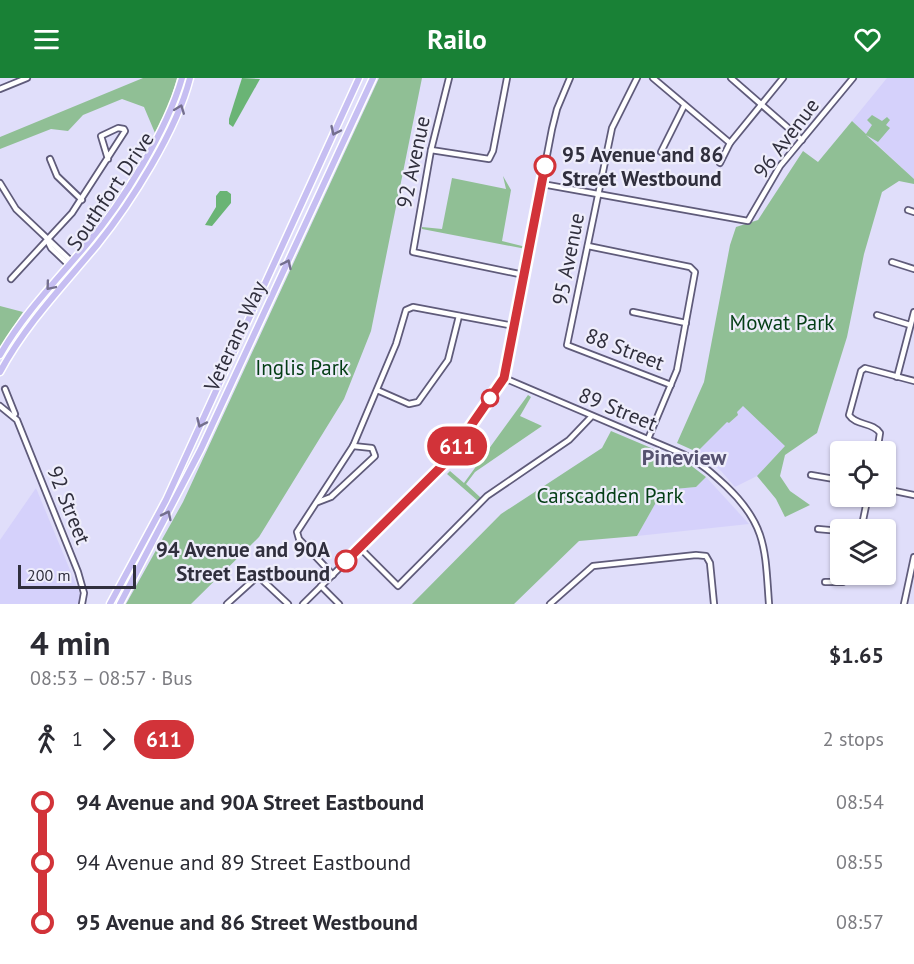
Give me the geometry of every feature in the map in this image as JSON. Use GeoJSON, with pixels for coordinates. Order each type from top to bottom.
{"type":"FeatureCollection","features":[{"type":"Feature","properties":{"kind":"main road","name":"Southfort Drive"},"geometry":{"type":"LineString","coordinates":[[0,355],[24,318],[109,215],[157,139],[171,112],[182,78]]}},
{"type":"Feature","properties":{"kind":"main road","name":"Southfort Drive"},"geometry":{"type":"LineString","coordinates":[[0,372],[31,322],[112,224],[178,116],[190,78]]}},
{"type":"Feature","properties":{"kind":"main road","name":"Veterans Way"},"geometry":{"type":"LineString","coordinates":[[110,604],[166,500],[359,78]]}},
{"type":"Feature","properties":{"kind":"main road","name":"Veterans Way"},"geometry":{"type":"LineString","coordinates":[[120,604],[201,449],[373,78]]}},
{"type":"Feature","properties":{"kind":"street"},"geometry":{"type":"LineString","coordinates":[[0,88],[27,78]]}},
{"type":"Feature","properties":{"kind":"street","name":"92 Avenue"},"geometry":{"type":"LineString","coordinates":[[449,78],[431,150],[412,245],[414,253],[524,274]]}},
{"type":"Feature","properties":{"kind":"street"},"geometry":{"type":"LineString","coordinates":[[431,150],[483,160],[490,157],[507,78]]}},
{"type":"Feature","properties":{"kind":"street"},"geometry":{"type":"LineString","coordinates":[[303,604],[445,463],[504,378],[557,109],[570,78]]}},
{"type":"Feature","properties":{"kind":"street","name":"95 Avenue"},"geometry":{"type":"LineString","coordinates":[[567,345],[612,128],[638,78]]}},
{"type":"Feature","properties":{"kind":"street"},"geometry":{"type":"LineString","coordinates":[[653,78],[730,143]]}},
{"type":"Feature","properties":{"kind":"street"},"geometry":{"type":"LineString","coordinates":[[731,78],[802,140]]}},
{"type":"Feature","properties":{"kind":"street"},"geometry":{"type":"LineString","coordinates":[[720,163],[730,143],[783,78]]}},
{"type":"Feature","properties":{"kind":"street","name":"96 Avenue"},"geometry":{"type":"LineString","coordinates":[[598,195],[748,221],[780,166],[853,78]]}},
{"type":"Feature","properties":{"kind":"street"},"geometry":{"type":"LineString","coordinates":[[661,152],[684,106]]}},
{"type":"Feature","properties":{"kind":"street"},"geometry":{"type":"LineString","coordinates":[[11,279],[48,242],[82,200],[108,159],[124,129],[118,128],[101,136],[108,159]]}},
{"type":"Feature","properties":{"kind":"street"},"geometry":{"type":"LineString","coordinates":[[50,159],[57,176],[82,200]]}},
{"type":"Feature","properties":{"kind":"street"},"geometry":{"type":"LineString","coordinates":[[0,183],[16,209],[75,269]]}},
{"type":"Feature","properties":{"kind":"street"},"geometry":{"type":"LineString","coordinates":[[542,184],[598,195]]}},
{"type":"Feature","properties":{"kind":"street"},"geometry":{"type":"LineString","coordinates":[[908,210],[914,212]]}},
{"type":"Feature","properties":{"kind":"street"},"geometry":{"type":"LineString","coordinates":[[588,246],[694,270],[677,370],[648,439]]}},
{"type":"Feature","properties":{"kind":"street"},"geometry":{"type":"LineString","coordinates":[[892,262],[914,269]]}},
{"type":"Feature","properties":{"kind":"street"},"geometry":{"type":"LineString","coordinates":[[333,574],[297,536],[353,446],[377,390],[407,308],[413,307],[514,326]]}},
{"type":"Feature","properties":{"kind":"street"},"geometry":{"type":"LineString","coordinates":[[633,312],[686,322]]}},
{"type":"Feature","properties":{"kind":"street"},"geometry":{"type":"LineString","coordinates":[[897,377],[914,312]]}},
{"type":"Feature","properties":{"kind":"street"},"geometry":{"type":"LineString","coordinates":[[877,315],[910,325]]}},
{"type":"Feature","properties":{"kind":"street"},"geometry":{"type":"LineString","coordinates":[[377,390],[415,404],[448,360],[459,316]]}},
{"type":"Feature","properties":{"kind":"street","name":"88 Street"},"geometry":{"type":"LineString","coordinates":[[567,345],[671,385]]}},
{"type":"Feature","properties":{"kind":"street"},"geometry":{"type":"LineString","coordinates":[[879,441],[880,433],[877,428],[852,420],[849,415],[861,371],[865,368],[914,381]]}},
{"type":"Feature","properties":{"kind":"street","name":"89 Street"},"geometry":{"type":"LineString","coordinates":[[504,378],[591,417],[648,439],[705,466],[751,513],[763,545],[769,604]]}},
{"type":"Feature","properties":{"kind":"street","name":"92 Street"},"geometry":{"type":"LineString","coordinates":[[5,390],[78,572],[84,593],[82,604]]}},
{"type":"Feature","properties":{"kind":"street","name":"92 Street"},"geometry":{"type":"LineString","coordinates":[[0,406],[14,414],[17,420]]}},
{"type":"Feature","properties":{"kind":"street"},"geometry":{"type":"LineString","coordinates":[[360,548],[395,586],[399,586],[403,578],[487,496],[569,441],[591,417]]}},
{"type":"Feature","properties":{"kind":"street"},"geometry":{"type":"LineString","coordinates":[[318,502],[331,497],[375,456],[372,448],[353,446]]}},
{"type":"Feature","properties":{"kind":"street"},"geometry":{"type":"LineString","coordinates":[[811,475],[830,478]]}},
{"type":"Feature","properties":{"kind":"street"},"geometry":{"type":"LineString","coordinates":[[896,491],[914,495]]}},
{"type":"Feature","properties":{"kind":"street"},"geometry":{"type":"LineString","coordinates":[[818,530],[830,531]]}},
{"type":"Feature","properties":{"kind":"street"},"geometry":{"type":"LineString","coordinates":[[550,604],[593,566],[696,555],[706,556],[710,563],[714,604]]}},
{"type":"Feature","properties":{"kind":"street"},"geometry":{"type":"LineString","coordinates":[[904,604],[914,557]]}},
{"type":"Feature","properties":{"kind":"street"},"geometry":{"type":"LineString","coordinates":[[227,604],[258,576],[288,604]]}},
{"type":"Feature","properties":{"kind":"street"},"geometry":{"type":"LineString","coordinates":[[825,582],[830,582]]}},
{"type":"Feature","properties":{"kind":"street"},"geometry":{"type":"LineString","coordinates":[[321,586],[339,604]]}},
{"type":"Feature","properties":{"kind":"street"},"geometry":{"type":"LineString","coordinates":[[762,604],[769,604]]}},
{"type":"Feature","properties":{"kind":"shaded area"},"geometry":{"type":"Polygon","coordinates":[[[242,78],[260,79],[233,127],[229,124],[229,119],[242,78]]]}},
{"type":"Feature","properties":{"kind":"shaded area"},"geometry":{"type":"Polygon","coordinates":[[[887,78],[914,78],[914,179],[852,121],[887,78]]]}},
{"type":"Feature","properties":{"kind":"shaded area"},"geometry":{"type":"Polygon","coordinates":[[[220,191],[227,191],[231,194],[231,203],[212,226],[205,225],[216,207],[216,196],[220,191]]]}},
{"type":"Feature","properties":{"kind":"shaded area"},"geometry":{"type":"Polygon","coordinates":[[[743,405],[786,445],[757,476],[735,487],[721,471],[697,452],[743,405]]]}},
{"type":"Feature","properties":{"kind":"shaded area"},"geometry":{"type":"Polygon","coordinates":[[[706,477],[749,524],[637,536],[663,490],[696,487],[706,477]]]}},
{"type":"Feature","properties":{"kind":"shaded area"},"geometry":{"type":"Polygon","coordinates":[[[36,488],[83,604],[0,604],[0,540],[36,488]]]}},
{"type":"Feature","properties":{"kind":"green space"},"geometry":{"type":"Polygon","coordinates":[[[143,78],[177,78],[169,105],[155,133],[144,107],[122,99],[83,115],[68,131],[51,129],[0,149],[0,137],[143,78]]]}},
{"type":"Feature","properties":{"kind":"green space","name":"Inglis Park"},"geometry":{"type":"Polygon","coordinates":[[[379,78],[422,78],[371,331],[344,399],[259,537],[191,604],[126,604],[183,502],[379,78]]]}},
{"type":"Feature","properties":{"kind":"green space","name":"Mowat Park"},"geometry":{"type":"Polygon","coordinates":[[[872,115],[882,121],[887,117],[890,120],[886,125],[890,128],[878,142],[866,135],[914,179],[914,184],[899,181],[882,192],[864,254],[847,337],[817,433],[785,455],[780,476],[790,491],[810,505],[785,517],[776,499],[757,476],[785,446],[743,406],[737,412],[738,415],[729,423],[727,422],[697,452],[677,443],[704,382],[730,245],[736,227],[758,220],[803,151],[818,162],[852,121],[866,134],[872,125],[867,120],[872,115]]]}},
{"type":"Feature","properties":{"kind":"green space"},"geometry":{"type":"Polygon","coordinates":[[[503,176],[511,190],[502,241],[526,247],[526,249],[422,229],[422,227],[442,229],[452,178],[506,189],[503,176]]]}},
{"type":"Feature","properties":{"kind":"green space"},"geometry":{"type":"Polygon","coordinates":[[[0,306],[23,312],[0,348],[0,306]]]}},
{"type":"Feature","properties":{"kind":"green space"},"geometry":{"type":"Polygon","coordinates":[[[528,395],[531,397],[520,416],[542,426],[475,472],[466,484],[481,498],[478,501],[447,474],[450,471],[464,483],[528,395]]]}},
{"type":"Feature","properties":{"kind":"green space","name":"Carscadden Park"},"geometry":{"type":"Polygon","coordinates":[[[611,431],[689,464],[706,477],[696,487],[663,490],[637,536],[579,541],[514,604],[412,604],[501,514],[602,448],[611,431]]]}},
{"type":"Feature","properties":{"kind":"bus line","name":"611"},"geometry":{"type":"LineString","coordinates":[[346,561],[445,463],[504,378],[545,166]]}},
{"type":"Feature","properties":{"kind":"place","name":"95 Avenue and 86 Street Westbound"},"geometry":{"type":"Point","coordinates":[545,166]}},
{"type":"Feature","properties":{"kind":"place","name":"94 Avenue and 90A Street Eastbound"},"geometry":{"type":"Point","coordinates":[346,561]}},
{"type":"Feature","properties":{"kind":"district","name":"Pineview"},"geometry":{"type":"Point","coordinates":[684,457]}}]}
